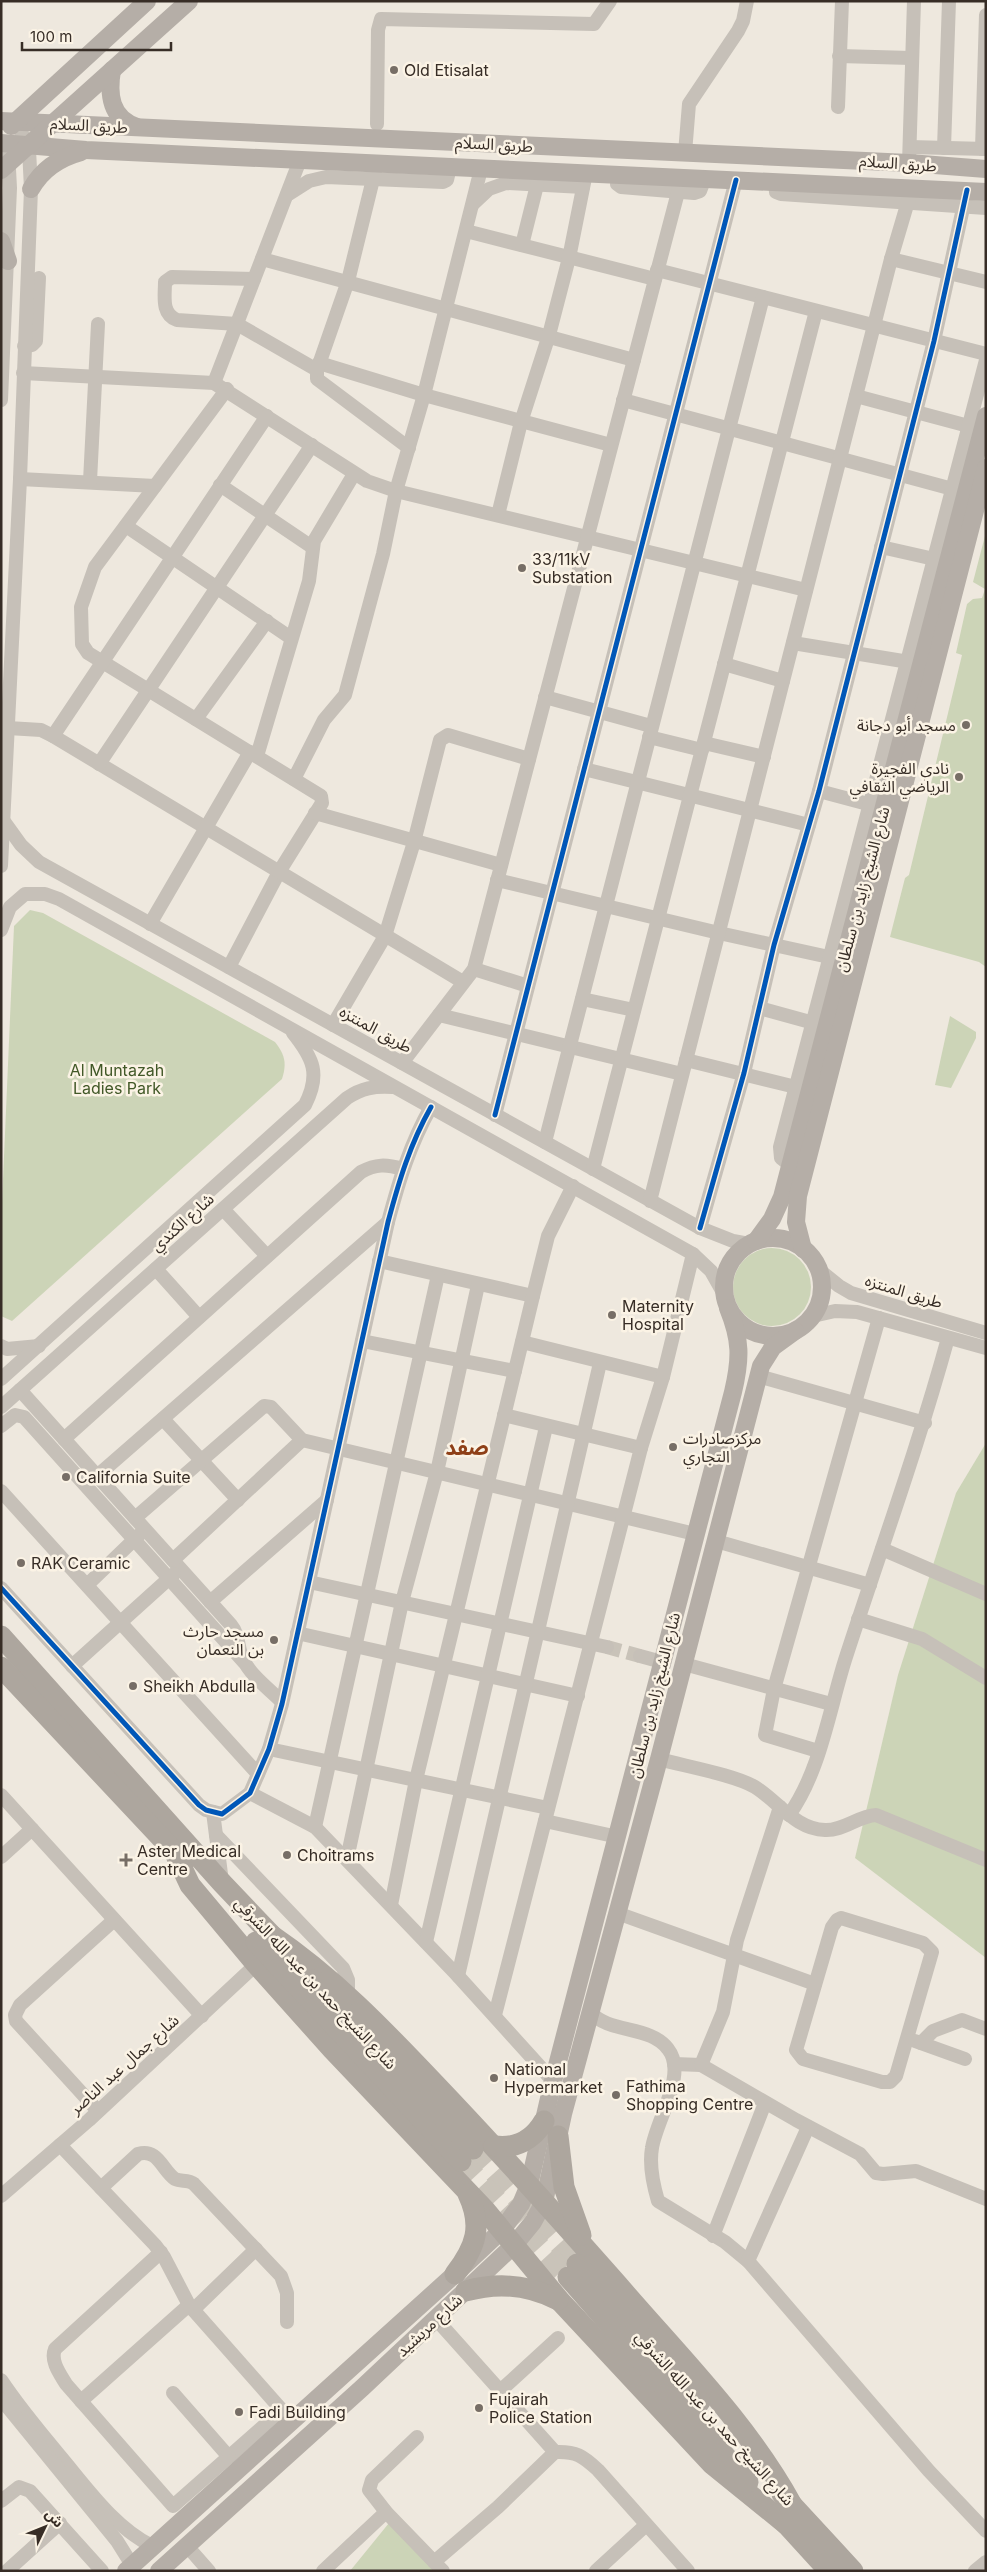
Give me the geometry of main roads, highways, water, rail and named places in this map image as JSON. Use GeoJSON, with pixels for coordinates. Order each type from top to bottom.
{"type":"FeatureCollection","features":[{"type":"Feature","properties":{"kind":"highway","name":"شارع الشيخ حمد بن عبد الله الشرقي"},"geometry":{"type":"LineString","coordinates":[[1,1636],[222,1883],[265,1951]]}},
{"type":"Feature","properties":{"kind":"highway","name":"شارع الشيخ حمد بن عبد الله الشرقي"},"geometry":{"type":"LineString","coordinates":[[1,1667],[265,1951],[467,2155]]}},
{"type":"Feature","properties":{"kind":"highway"},"geometry":{"type":"LineString","coordinates":[[265,1951],[326,1975],[348,1994],[494,2146],[529,2185],[540,2210],[562,2222],[580,2266],[750,2440],[770,2467],[789,2514]]}},
{"type":"Feature","properties":{"kind":"highway"},"geometry":{"type":"LineString","coordinates":[[265,1951],[332,2049],[485,2210],[510,2229],[560,2300],[712,2464],[789,2514]]}},
{"type":"Feature","properties":{"kind":"highway"},"geometry":{"type":"LineString","coordinates":[[494,2146],[509,2146],[523,2142],[535,2134],[551,2129],[568,2202],[579,2230],[580,2266]]}},
{"type":"Feature","properties":{"kind":"highway"},"geometry":{"type":"LineString","coordinates":[[463,2186],[474,2208],[476,2232],[461,2282],[490,2286],[510,2286],[538,2291],[560,2300]]}},
{"type":"Feature","properties":{"kind":"highway","name":"شارع الشيخ حمد بن عبد الله الشرقي"},"geometry":{"type":"LineString","coordinates":[[580,2266],[789,2514],[829,2571]]}},
{"type":"Feature","properties":{"kind":"highway","name":"شارع الشيخ حمد بن عبد الله الشرقي"},"geometry":{"type":"LineString","coordinates":[[789,2514],[853,2571]]}},
{"type":"Feature","properties":{"kind":"main road"},"geometry":{"type":"LineString","coordinates":[[1,137],[6,119],[34,105],[147,1]]}},
{"type":"Feature","properties":{"kind":"main road"},"geometry":{"type":"LineString","coordinates":[[3,162],[28,146],[189,1]]}},
{"type":"Feature","properties":{"kind":"main road"},"geometry":{"type":"LineString","coordinates":[[112,70],[110,99],[114,108],[128,124],[139,128]]}},
{"type":"Feature","properties":{"kind":"main road","name":"طريق السلام"},"geometry":{"type":"LineString","coordinates":[[6,119],[52,124],[685,152],[909,155],[986,169]]}},
{"type":"Feature","properties":{"kind":"main road","name":"طريق السلام"},"geometry":{"type":"LineString","coordinates":[[1,143],[86,150],[300,160],[374,171],[450,167],[482,168],[507,176],[585,180],[618,174],[679,184],[705,178],[965,198],[986,192]]}},
{"type":"Feature","properties":{"kind":"main road"},"geometry":{"type":"LineString","coordinates":[[31,189],[37,178],[52,165],[69,155],[86,150]]}},
{"type":"Feature","properties":{"kind":"main road"},"geometry":{"type":"LineString","coordinates":[[1,241],[8,261]]}},
{"type":"Feature","properties":{"kind":"main road","name":"شارع الشيخ زايد بن سلطان"},"geometry":{"type":"LineString","coordinates":[[803,1249],[796,1222],[798,1196],[971,489],[979,424]]}},
{"type":"Feature","properties":{"kind":"main road","name":"شارع الشيخ زايد بن سلطان"},"geometry":{"type":"LineString","coordinates":[[752,1242],[778,1207],[790,1165],[803,1088],[941,561],[971,489],[986,468]]}},
{"type":"Feature","properties":{"kind":"main road"},"geometry":{"type":"LineString","coordinates":[[780,1239],[803,1249],[812,1258],[818,1270],[822,1290],[813,1316],[795,1331],[776,1336],[756,1334],[740,1324],[726,1301],[727,1269],[736,1254],[752,1242],[780,1239]]}},
{"type":"Feature","properties":{"kind":"main road","name":"شارع الشيخ زايد بن سلطان"},"geometry":{"type":"LineString","coordinates":[[553,2081],[740,1363],[736,1329],[726,1301]]}},
{"type":"Feature","properties":{"kind":"main road","name":"شارع الشيخ زايد بن سلطان"},"geometry":{"type":"LineString","coordinates":[[590,2012],[659,1759],[758,1376],[766,1355],[781,1339],[795,1331]]}},
{"type":"Feature","properties":{"kind":"main road","name":"شارع مريشيد"},"geometry":{"type":"LineString","coordinates":[[510,2229],[522,2204],[551,2129],[590,2012]]}},
{"type":"Feature","properties":{"kind":"main road","name":"شارع مريشيد"},"geometry":{"type":"LineString","coordinates":[[162,2569],[436,2319],[461,2282],[510,2229],[540,2210],[551,2129],[553,2081]]}},
{"type":"Feature","properties":{"kind":"main road"},"geometry":{"type":"LineString","coordinates":[[510,2229],[533,2209],[540,2210]]}},
{"type":"Feature","properties":{"kind":"main road","name":"شارع مريشيد"},"geometry":{"type":"LineString","coordinates":[[129,2568],[152,2546],[193,2500],[269,2443],[287,2416],[403,2322],[461,2282]]}},
{"type":"Feature","properties":{"kind":"main road"},"geometry":{"type":"LineString","coordinates":[[238,2500],[231,2498],[229,2494],[230,2488],[257,2463],[269,2443]]}},
{"type":"Feature","properties":{"kind":"main road"},"geometry":{"type":"LineString","coordinates":[[162,2569],[165,2560],[174,2546],[203,2516],[193,2500]]}},
{"type":"Feature","properties":{"kind":"tunnel"},"geometry":{"type":"LineString","coordinates":[[607,1647],[640,1656]]}},
{"type":"Feature","properties":{"kind":"tunnel"},"geometry":{"type":"LineString","coordinates":[[473,2149],[577,2264]]}},
{"type":"Feature","properties":{"kind":"tunnel"},"geometry":{"type":"LineString","coordinates":[[461,2161],[568,2277]]}},
{"type":"Feature","properties":{"kind":"place","name":"Old Etisalat"},"geometry":{"type":"Point","coordinates":[394,70]}},
{"type":"Feature","properties":{"kind":"place","name":"33/11kV Substation"},"geometry":{"type":"Point","coordinates":[522,568]}},
{"type":"Feature","properties":{"kind":"place","name":"مسجد أبو دجانة"},"geometry":{"type":"Point","coordinates":[966,725]}},
{"type":"Feature","properties":{"kind":"place","name":"نادي الفجيرة الرياضي الثقافي"},"geometry":{"type":"Point","coordinates":[959,777]}},
{"type":"Feature","properties":{"kind":"place","name":"Maternity Hospital"},"geometry":{"type":"Point","coordinates":[612,1315]}},
{"type":"Feature","properties":{"kind":"place","name":"مركزصادرات التجاري"},"geometry":{"type":"Point","coordinates":[673,1447]}},
{"type":"Feature","properties":{"kind":"place","name":"California Suite"},"geometry":{"type":"Point","coordinates":[66,1477]}},
{"type":"Feature","properties":{"kind":"place","name":"RAK Ceramic"},"geometry":{"type":"Point","coordinates":[21,1563]}},
{"type":"Feature","properties":{"kind":"place","name":"مسجد حارث بن النعمان"},"geometry":{"type":"Point","coordinates":[274,1640]}},
{"type":"Feature","properties":{"kind":"place","name":"Sheikh Abdulla"},"geometry":{"type":"Point","coordinates":[133,1686]}},
{"type":"Feature","properties":{"kind":"place","name":"Choitrams"},"geometry":{"type":"Point","coordinates":[287,1855]}},
{"type":"Feature","properties":{"kind":"place","name":"Aster Medical Centre"},"geometry":{"type":"Point","coordinates":[126,1860]}},
{"type":"Feature","properties":{"kind":"place","name":"National Hypermarket"},"geometry":{"type":"Point","coordinates":[494,2078]}},
{"type":"Feature","properties":{"kind":"place","name":"Fathima Shopping Centre"},"geometry":{"type":"Point","coordinates":[616,2095]}},
{"type":"Feature","properties":{"kind":"place","name":"Fujairah Police Station"},"geometry":{"type":"Point","coordinates":[479,2408]}},
{"type":"Feature","properties":{"kind":"place","name":"Fadi Building"},"geometry":{"type":"Point","coordinates":[239,2412]}},
{"type":"Feature","properties":{"kind":"district","name":"صفد"},"geometry":{"type":"Point","coordinates":[467,1447]}},
{"type":"Feature","properties":{"kind":"park label","name":"Al Muntazah Ladies Park"},"geometry":{"type":"Point","coordinates":[117,1079]}}]}
